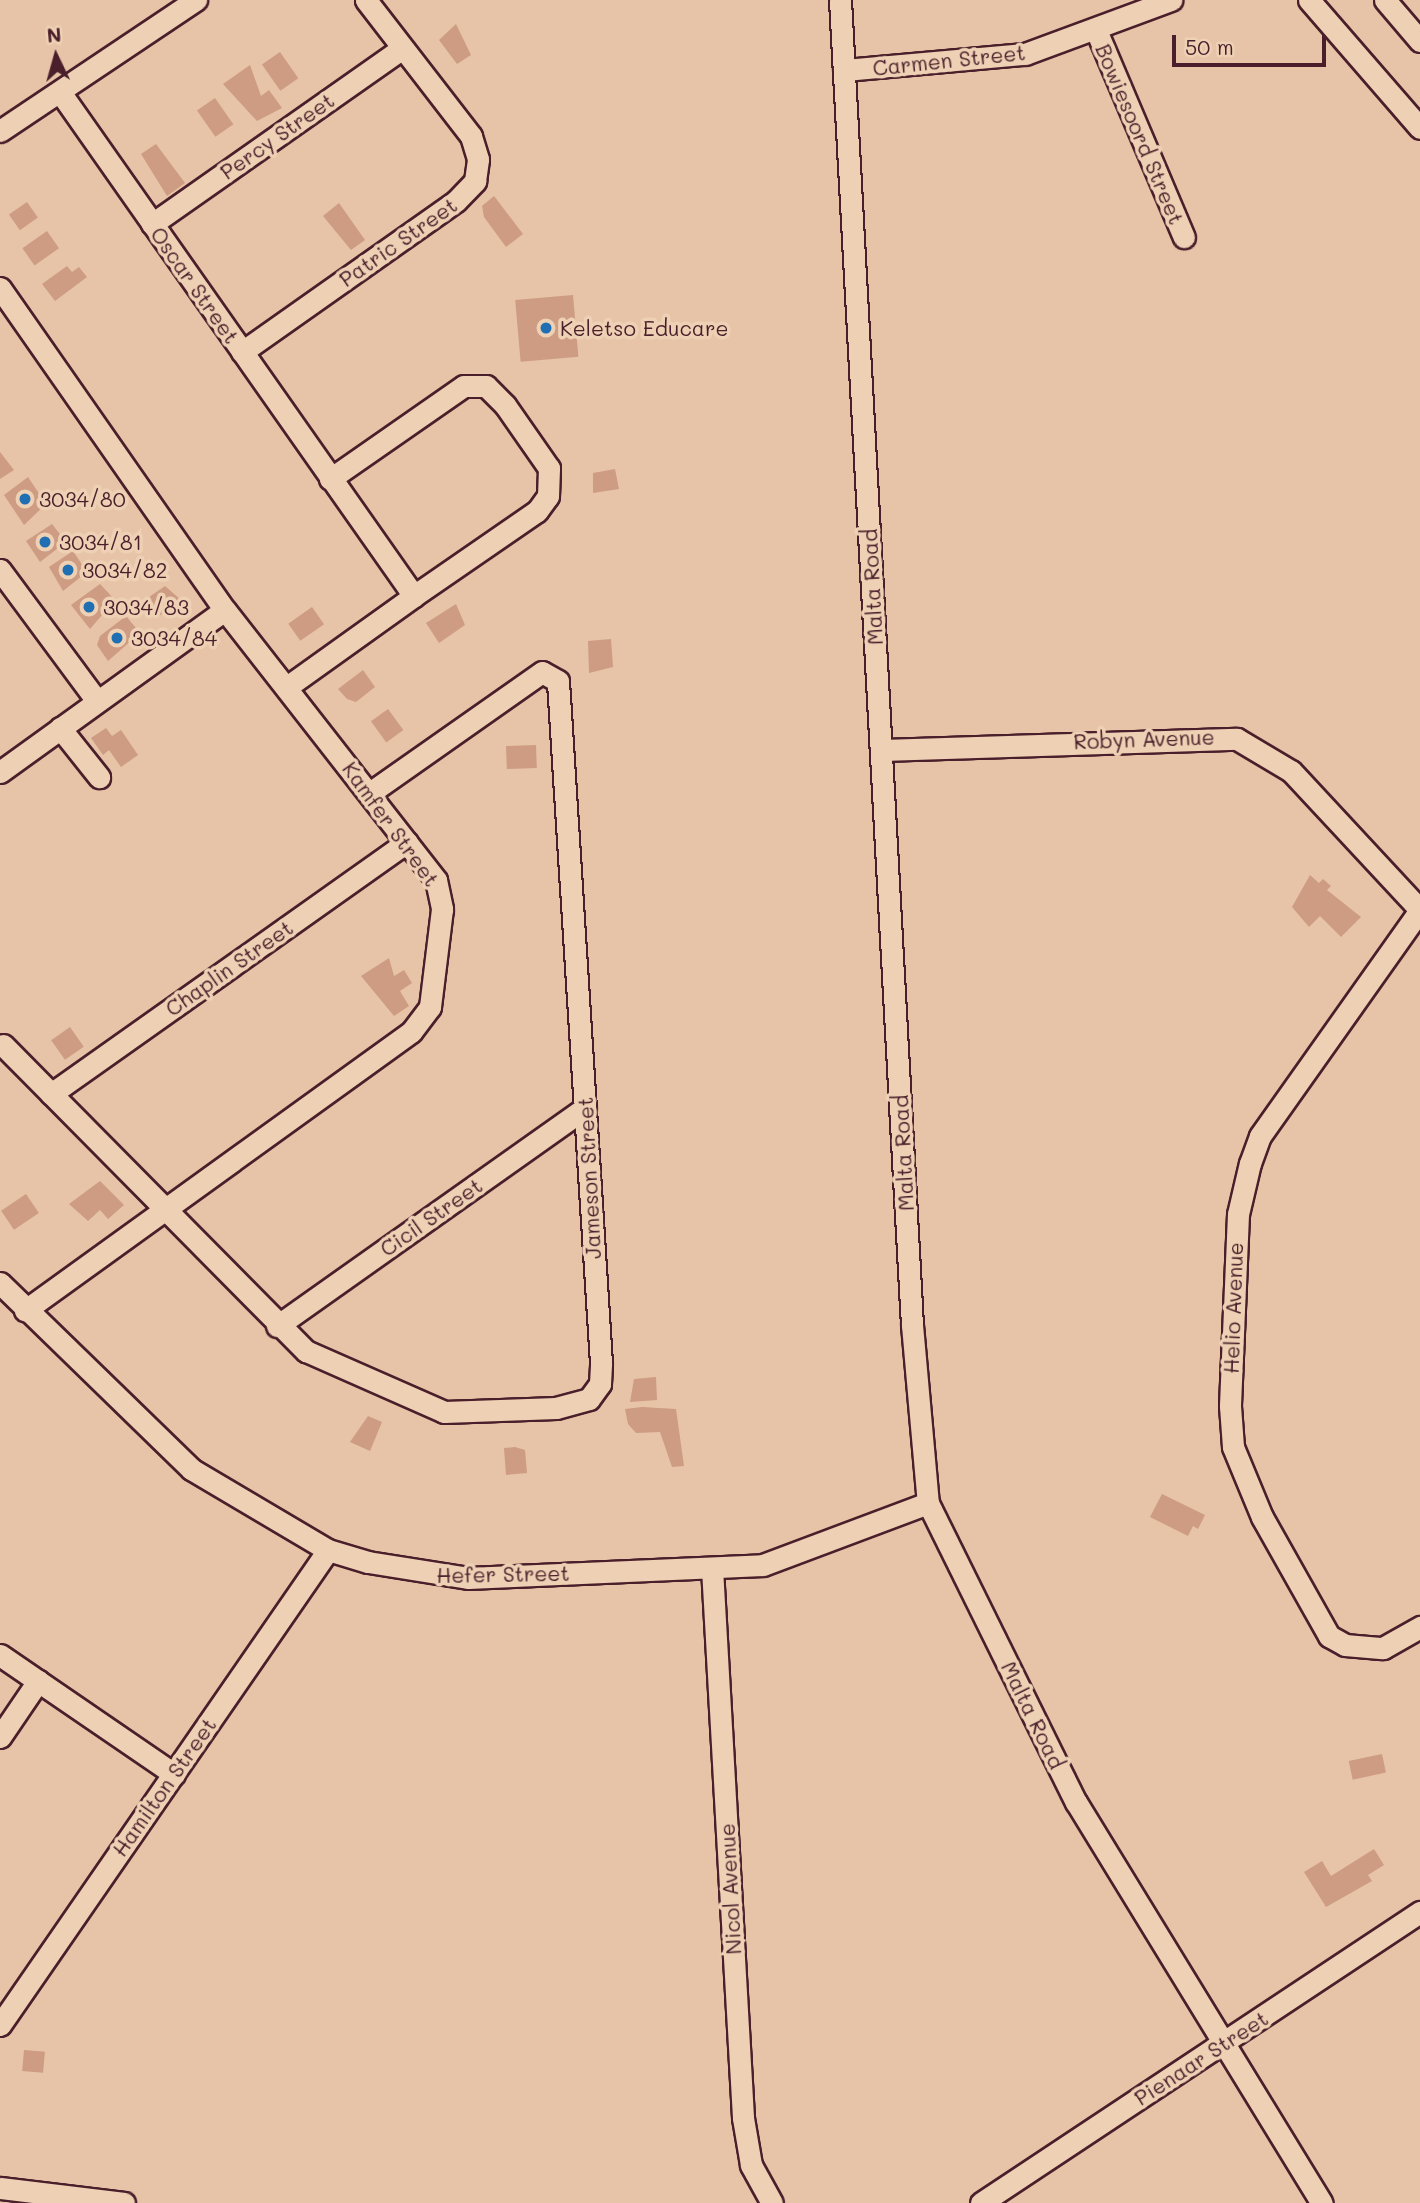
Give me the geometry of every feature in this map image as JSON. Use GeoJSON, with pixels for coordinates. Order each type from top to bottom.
{"type":"FeatureCollection","features":[{"type":"Feature","properties":{"kind":"street"},"geometry":{"type":"LineString","coordinates":[[0,131],[195,0]]}},
{"type":"Feature","properties":{"kind":"street","name":"Patric Street"},"geometry":{"type":"LineString","coordinates":[[242,352],[456,201],[475,181],[478,159],[471,136],[366,0]]}},
{"type":"Feature","properties":{"kind":"street","name":"Malta Road"},"geometry":{"type":"LineString","coordinates":[[840,0],[912,1337],[928,1503],[1076,1802],[1227,2041],[1322,2203]]}},
{"type":"Feature","properties":{"kind":"street","name":"Carmen Street"},"geometry":{"type":"LineString","coordinates":[[844,70],[1004,57],[1096,30],[1171,0]]}},
{"type":"Feature","properties":{"kind":"street"},"geometry":{"type":"LineString","coordinates":[[1309,0],[1420,128]]}},
{"type":"Feature","properties":{"kind":"street"},"geometry":{"type":"LineString","coordinates":[[1385,0],[1420,41]]}},
{"type":"Feature","properties":{"kind":"street","name":"Bowiesoord Street"},"geometry":{"type":"LineString","coordinates":[[1096,30],[1184,237]]}},
{"type":"Feature","properties":{"kind":"street","name":"Percy Street"},"geometry":{"type":"LineString","coordinates":[[152,224],[402,48]]}},
{"type":"Feature","properties":{"kind":"street","name":"Oscar Street"},"geometry":{"type":"LineString","coordinates":[[60,92],[414,596]]}},
{"type":"Feature","properties":{"kind":"street","name":"Kamfer Street"},"geometry":{"type":"LineString","coordinates":[[0,288],[225,610],[372,792],[441,896],[426,1015],[400,1042],[25,1310]]}},
{"type":"Feature","properties":{"kind":"street"},"geometry":{"type":"LineString","coordinates":[[287,687],[537,511],[548,496],[549,468],[505,405],[486,386],[464,386],[330,479]]}},
{"type":"Feature","properties":{"kind":"street"},"geometry":{"type":"LineString","coordinates":[[2,576],[97,701]]}},
{"type":"Feature","properties":{"kind":"street"},"geometry":{"type":"LineString","coordinates":[[0,772],[225,610]]}},
{"type":"Feature","properties":{"kind":"street","name":"Jameson Street"},"geometry":{"type":"LineString","coordinates":[[163,1209],[277,1326],[306,1351],[433,1410],[556,1408],[589,1399],[602,1378],[558,681],[542,672],[372,792]]}},
{"type":"Feature","properties":{"kind":"street"},"geometry":{"type":"LineString","coordinates":[[60,727],[99,777]]}},
{"type":"Feature","properties":{"kind":"street","name":"Robyn Avenue"},"geometry":{"type":"LineString","coordinates":[[882,750],[1237,738],[1291,771],[1420,910]]}},
{"type":"Feature","properties":{"kind":"street","name":"Chaplin Street"},"geometry":{"type":"LineString","coordinates":[[51,1094],[407,842]]}},
{"type":"Feature","properties":{"kind":"street","name":"Helio Avenue"},"geometry":{"type":"LineString","coordinates":[[1420,910],[1260,1136],[1250,1163],[1238,1214],[1230,1406],[1233,1447],[1262,1517],[1329,1636],[1345,1645],[1374,1649],[1420,1628]]}},
{"type":"Feature","properties":{"kind":"street"},"geometry":{"type":"LineString","coordinates":[[3,1045],[163,1209]]}},
{"type":"Feature","properties":{"kind":"street","name":"Cicil Street"},"geometry":{"type":"LineString","coordinates":[[277,1326],[585,1108]]}},
{"type":"Feature","properties":{"kind":"street","name":"Hefer Street"},"geometry":{"type":"LineString","coordinates":[[0,1283],[191,1469],[328,1550],[441,1577],[712,1568],[786,1559],[928,1503]]}},
{"type":"Feature","properties":{"kind":"street","name":"Hamilton Street"},"geometry":{"type":"LineString","coordinates":[[0,2025],[328,1550]]}},
{"type":"Feature","properties":{"kind":"street","name":"Nicol Avenue"},"geometry":{"type":"LineString","coordinates":[[712,1568],[743,2118],[751,2165],[772,2203]]}},
{"type":"Feature","properties":{"kind":"street"},"geometry":{"type":"LineString","coordinates":[[0,1655],[174,1774]]}},
{"type":"Feature","properties":{"kind":"street"},"geometry":{"type":"LineString","coordinates":[[0,1737],[38,1681]]}},
{"type":"Feature","properties":{"kind":"street","name":"Pienaar Street"},"geometry":{"type":"LineString","coordinates":[[981,2203],[1420,1912]]}},
{"type":"Feature","properties":{"kind":"street"},"geometry":{"type":"LineString","coordinates":[[0,2188],[60,2200],[124,2203]]}},
{"type":"Feature","properties":{"kind":"building"},"geometry":{"type":"Polygon","coordinates":[[[456,24],[471,55],[457,64],[439,40],[456,24]]]}},
{"type":"Feature","properties":{"kind":"building"},"geometry":{"type":"Polygon","coordinates":[[[280,52],[298,78],[280,91],[262,65],[280,52]]]}},
{"type":"Feature","properties":{"kind":"building"},"geometry":{"type":"Polygon","coordinates":[[[250,65],[261,96],[269,90],[282,108],[257,121],[223,84],[250,65]]]}},
{"type":"Feature","properties":{"kind":"building"},"geometry":{"type":"Polygon","coordinates":[[[215,98],[233,124],[215,137],[197,111],[215,98]]]}},
{"type":"Feature","properties":{"kind":"building"},"geometry":{"type":"Polygon","coordinates":[[[156,144],[185,183],[167,196],[141,154],[156,144]]]}},
{"type":"Feature","properties":{"kind":"building"},"geometry":{"type":"Polygon","coordinates":[[[494,196],[523,234],[506,247],[484,217],[482,206],[494,196]]]}},
{"type":"Feature","properties":{"kind":"building"},"geometry":{"type":"Polygon","coordinates":[[[27,202],[38,218],[20,230],[9,215],[27,202]]]}},
{"type":"Feature","properties":{"kind":"building"},"geometry":{"type":"Polygon","coordinates":[[[339,203],[365,240],[351,250],[323,216],[339,203]]]}},
{"type":"Feature","properties":{"kind":"building"},"geometry":{"type":"Polygon","coordinates":[[[47,231],[59,248],[34,265],[22,248],[47,231]]]}},
{"type":"Feature","properties":{"kind":"building"},"geometry":{"type":"Polygon","coordinates":[[[67,266],[72,272],[79,267],[87,277],[55,301],[42,284],[67,266]]]}},
{"type":"Feature","properties":{"kind":"building","name":"Keletso Educare"},"geometry":{"type":"Polygon","coordinates":[[[573,295],[578,357],[521,362],[515,300],[573,295]]]}},
{"type":"Feature","properties":{"kind":"building"},"geometry":{"type":"Polygon","coordinates":[[[0,452],[14,470],[0,479],[0,452]]]}},
{"type":"Feature","properties":{"kind":"building"},"geometry":{"type":"Polygon","coordinates":[[[615,469],[619,489],[593,493],[593,473],[615,469]]]}},
{"type":"Feature","properties":{"kind":"building","name":"3034/80"},"geometry":{"type":"Polygon","coordinates":[[[28,477],[46,504],[24,525],[4,495],[28,477]]]}},
{"type":"Feature","properties":{"kind":"building","name":"3034/81"},"geometry":{"type":"Polygon","coordinates":[[[52,524],[66,542],[40,562],[26,541],[52,524]]]}},
{"type":"Feature","properties":{"kind":"building","name":"3034/82"},"geometry":{"type":"Polygon","coordinates":[[[73,551],[87,572],[63,591],[49,567],[73,551]]]}},
{"type":"Feature","properties":{"kind":"building","name":"3034/83"},"geometry":{"type":"Polygon","coordinates":[[[100,584],[115,600],[90,629],[71,605],[100,584]]]}},
{"type":"Feature","properties":{"kind":"building"},"geometry":{"type":"Polygon","coordinates":[[[165,586],[181,600],[155,619],[142,602],[165,586]]]}},
{"type":"Feature","properties":{"kind":"building"},"geometry":{"type":"Polygon","coordinates":[[[456,604],[465,625],[439,643],[426,623],[456,604]]]}},
{"type":"Feature","properties":{"kind":"building"},"geometry":{"type":"Polygon","coordinates":[[[312,607],[324,624],[300,641],[288,624],[312,607]]]}},
{"type":"Feature","properties":{"kind":"building","name":"3034/84"},"geometry":{"type":"Polygon","coordinates":[[[126,616],[140,633],[108,661],[97,645],[100,636],[126,616]]]}},
{"type":"Feature","properties":{"kind":"building"},"geometry":{"type":"Polygon","coordinates":[[[611,639],[613,667],[589,673],[588,641],[611,639]]]}},
{"type":"Feature","properties":{"kind":"building"},"geometry":{"type":"Polygon","coordinates":[[[363,670],[375,687],[356,702],[347,699],[338,689],[363,670]]]}},
{"type":"Feature","properties":{"kind":"building"},"geometry":{"type":"Polygon","coordinates":[[[388,709],[403,730],[386,742],[371,721],[388,709]]]}},
{"type":"Feature","properties":{"kind":"building"},"geometry":{"type":"Polygon","coordinates":[[[106,728],[112,736],[121,730],[138,755],[121,767],[109,750],[103,755],[91,738],[106,728]]]}},
{"type":"Feature","properties":{"kind":"building"},"geometry":{"type":"Polygon","coordinates":[[[536,745],[537,768],[507,769],[506,746],[536,745]]]}},
{"type":"Feature","properties":{"kind":"building"},"geometry":{"type":"Polygon","coordinates":[[[1310,875],[1319,883],[1323,879],[1331,886],[1327,890],[1361,917],[1341,937],[1320,916],[1309,927],[1292,907],[1310,875]]]}},
{"type":"Feature","properties":{"kind":"building"},"geometry":{"type":"Polygon","coordinates":[[[389,958],[394,976],[404,970],[412,983],[400,991],[409,1006],[394,1016],[361,976],[389,958]]]}},
{"type":"Feature","properties":{"kind":"building"},"geometry":{"type":"Polygon","coordinates":[[[70,1027],[84,1047],[65,1060],[51,1040],[70,1027]]]}},
{"type":"Feature","properties":{"kind":"building"},"geometry":{"type":"Polygon","coordinates":[[[100,1181],[124,1205],[108,1219],[100,1210],[88,1221],[69,1204],[100,1181]]]}},
{"type":"Feature","properties":{"kind":"building"},"geometry":{"type":"Polygon","coordinates":[[[26,1194],[39,1213],[14,1230],[1,1211],[26,1194]]]}},
{"type":"Feature","properties":{"kind":"building"},"geometry":{"type":"Polygon","coordinates":[[[656,1377],[657,1400],[630,1402],[634,1379],[656,1377]]]}},
{"type":"Feature","properties":{"kind":"building"},"geometry":{"type":"Polygon","coordinates":[[[625,1409],[676,1409],[684,1466],[672,1467],[660,1432],[636,1433],[628,1424],[625,1409]]]}},
{"type":"Feature","properties":{"kind":"building"},"geometry":{"type":"Polygon","coordinates":[[[368,1416],[382,1422],[370,1451],[350,1442],[368,1416]]]}},
{"type":"Feature","properties":{"kind":"building"},"geometry":{"type":"Polygon","coordinates":[[[504,1448],[525,1450],[527,1473],[506,1475],[504,1448]]]}},
{"type":"Feature","properties":{"kind":"building"},"geometry":{"type":"Polygon","coordinates":[[[1162,1494],[1205,1515],[1198,1529],[1193,1526],[1188,1536],[1150,1517],[1162,1494]]]}},
{"type":"Feature","properties":{"kind":"building"},"geometry":{"type":"Polygon","coordinates":[[[1382,1754],[1386,1773],[1353,1780],[1349,1761],[1382,1754]]]}},
{"type":"Feature","properties":{"kind":"building"},"geometry":{"type":"Polygon","coordinates":[[[1374,1849],[1384,1865],[1368,1875],[1372,1881],[1326,1907],[1304,1872],[1322,1861],[1331,1876],[1374,1849]]]}},
{"type":"Feature","properties":{"kind":"building"},"geometry":{"type":"Polygon","coordinates":[[[24,2050],[45,2052],[43,2073],[22,2071],[24,2050]]]}},
{"type":"Feature","properties":{"kind":"place","name":"Keletso Educare"},"geometry":{"type":"Point","coordinates":[546,328]}},
{"type":"Feature","properties":{"kind":"place","name":"3034/80"},"geometry":{"type":"Point","coordinates":[25,499]}},
{"type":"Feature","properties":{"kind":"place","name":"3034/81"},"geometry":{"type":"Point","coordinates":[45,542]}},
{"type":"Feature","properties":{"kind":"place","name":"3034/82"},"geometry":{"type":"Point","coordinates":[68,570]}},
{"type":"Feature","properties":{"kind":"place","name":"3034/83"},"geometry":{"type":"Point","coordinates":[89,607]}},
{"type":"Feature","properties":{"kind":"place","name":"3034/84"},"geometry":{"type":"Point","coordinates":[117,638]}}]}
